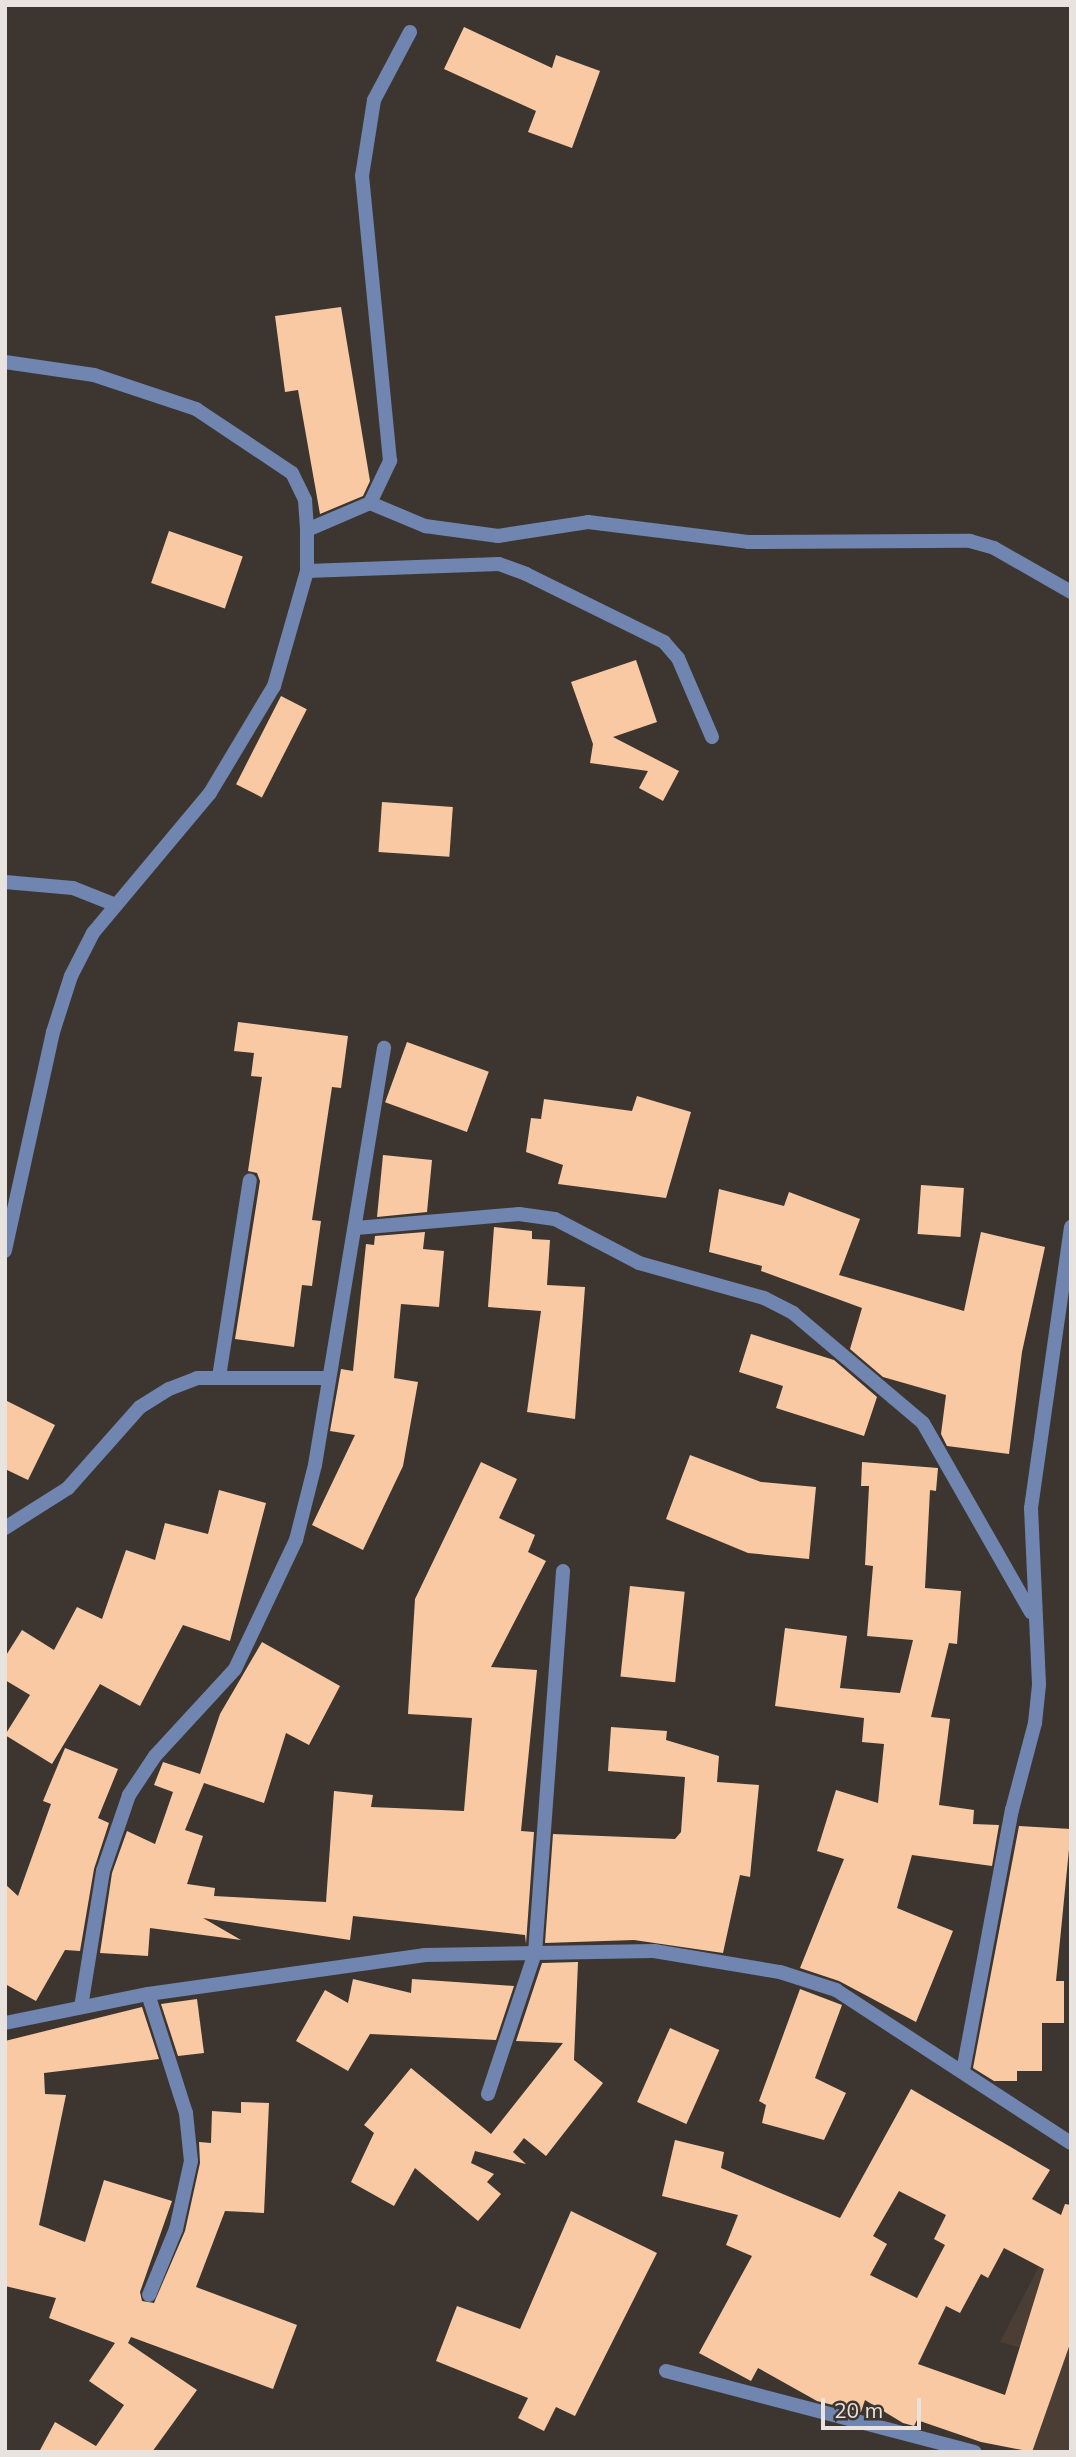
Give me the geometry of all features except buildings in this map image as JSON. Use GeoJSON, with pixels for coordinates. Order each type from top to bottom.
{"type":"FeatureCollection","features":[{"type":"Feature","properties":{"kind":"street"},"geometry":{"type":"LineString","coordinates":[[307,530],[370,503],[390,461],[362,176],[374,100],[410,32]]}},
{"type":"Feature","properties":{"kind":"street"},"geometry":{"type":"LineString","coordinates":[[5,362],[94,375],[196,409],[292,473],[305,500],[307,530],[307,570],[274,686],[209,793],[93,933],[71,976],[53,1032],[5,1251]]}},
{"type":"Feature","properties":{"kind":"street"},"geometry":{"type":"LineString","coordinates":[[370,503],[425,526],[498,536],[588,522],[748,542],[970,541],[994,548],[1071,592]]}},
{"type":"Feature","properties":{"kind":"street"},"geometry":{"type":"LineString","coordinates":[[307,570],[499,564],[526,574],[664,642],[678,658],[712,737]]}},
{"type":"Feature","properties":{"kind":"street"},"geometry":{"type":"LineString","coordinates":[[5,882],[73,888],[116,905]]}},
{"type":"Feature","properties":{"kind":"street"},"geometry":{"type":"LineString","coordinates":[[81,2007],[103,1871],[121,1815],[155,1756],[235,1669],[264,1614],[296,1540],[356,1228],[384,1048]]}},
{"type":"Feature","properties":{"kind":"street"},"geometry":{"type":"LineString","coordinates":[[219,1377],[250,1180]]}},
{"type":"Feature","properties":{"kind":"street"},"geometry":{"type":"LineString","coordinates":[[356,1228],[519,1214],[555,1219],[639,1263],[764,1298],[793,1313],[923,1423],[1032,1615]]}},
{"type":"Feature","properties":{"kind":"street"},"geometry":{"type":"LineString","coordinates":[[962,2071],[1012,1810],[1035,1723],[1039,1684],[1032,1615],[1031,1508],[1071,1227]]}},
{"type":"Feature","properties":{"kind":"street"},"geometry":{"type":"LineString","coordinates":[[5,1528],[68,1488],[140,1407],[197,1378],[329,1378]]}},
{"type":"Feature","properties":{"kind":"street"},"geometry":{"type":"LineString","coordinates":[[488,2094],[535,1953],[563,1572]]}},
{"type":"Feature","properties":{"kind":"street"},"geometry":{"type":"LineString","coordinates":[[5,2023],[148,1994],[425,1955],[654,1951],[780,1972],[848,1997],[1071,2143]]}},
{"type":"Feature","properties":{"kind":"street"},"geometry":{"type":"LineString","coordinates":[[148,1994],[186,2113],[191,2161],[176,2229],[149,2295]]}},
{"type":"Feature","properties":{"kind":"street"},"geometry":{"type":"LineString","coordinates":[[666,2371],[975,2452]]}},
{"type":"Feature","properties":{"kind":"shaded area"},"geometry":{"type":"Polygon","coordinates":[[[1071,2204],[1071,2452],[1033,2452],[988,2440],[1022,2348],[1000,2342],[1071,2204]]]}}]}
